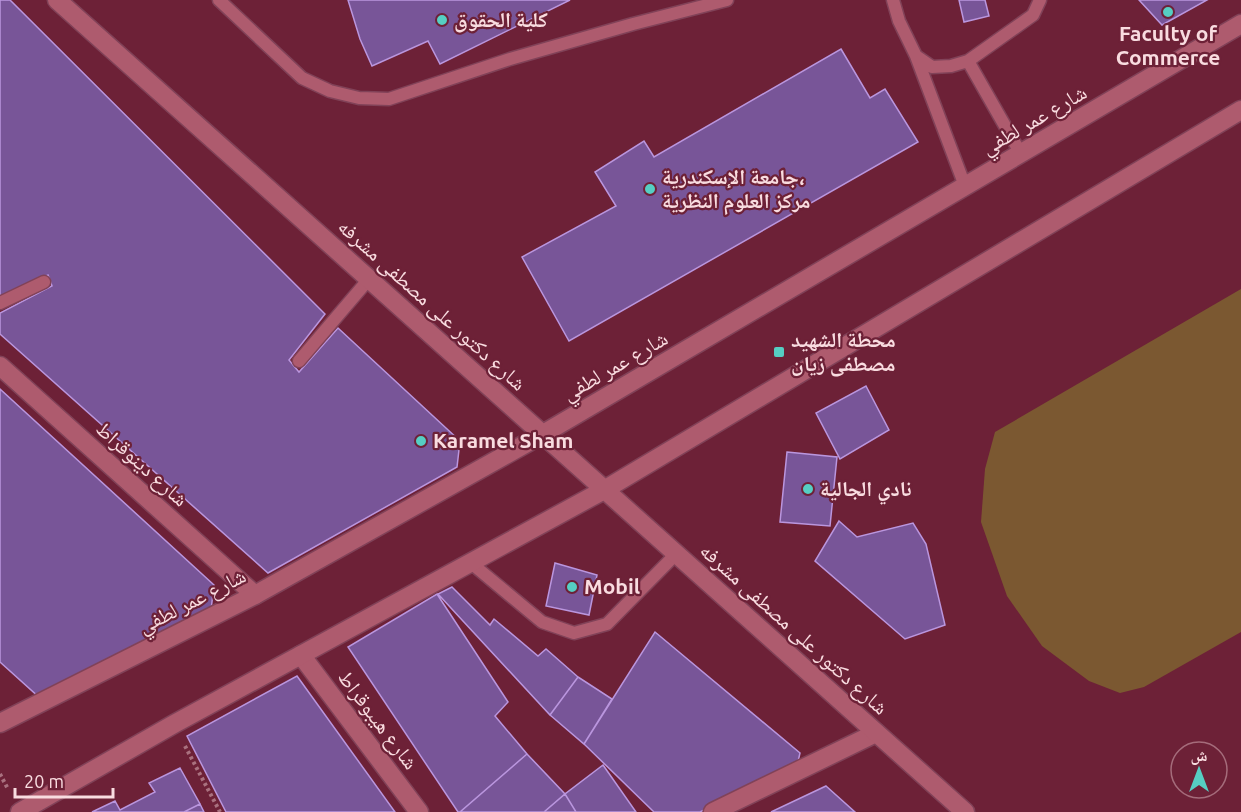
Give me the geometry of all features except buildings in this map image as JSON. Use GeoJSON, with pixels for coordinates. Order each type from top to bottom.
{"type":"FeatureCollection","features":[{"type":"Feature","properties":{"kind":"main road","name":"شارع دكتور على مصطفى مشرفه"},"geometry":{"type":"LineString","coordinates":[[57,0],[965,812]]}},
{"type":"Feature","properties":{"kind":"main road","name":"شارع عمر لطفي"},"geometry":{"type":"LineString","coordinates":[[0,723],[255,595],[543,434],[1241,24]]}},
{"type":"Feature","properties":{"kind":"main road"},"geometry":{"type":"LineString","coordinates":[[20,812],[41,807],[174,724],[604,490],[1241,110]]}},
{"type":"Feature","properties":{"kind":"main road","name":"شارع دينوقراط"},"geometry":{"type":"LineString","coordinates":[[0,366],[255,595]]}},
{"type":"Feature","properties":{"kind":"main road","name":"شارع هيبوقراط"},"geometry":{"type":"LineString","coordinates":[[301,655],[419,812]]}},
{"type":"Feature","properties":{"kind":"main road"},"geometry":{"type":"LineString","coordinates":[[713,812],[876,733]]}},
{"type":"Feature","properties":{"kind":"lane"},"geometry":{"type":"LineString","coordinates":[[219,0],[302,78],[330,91],[359,98],[389,99],[510,59],[727,0]]}},
{"type":"Feature","properties":{"kind":"lane"},"geometry":{"type":"LineString","coordinates":[[893,0],[899,21],[916,56],[965,186]]}},
{"type":"Feature","properties":{"kind":"lane"},"geometry":{"type":"LineString","coordinates":[[916,56],[932,67],[951,66],[968,60],[1033,15],[1040,0]]}},
{"type":"Feature","properties":{"kind":"lane"},"geometry":{"type":"LineString","coordinates":[[968,60],[1021,154]]}},
{"type":"Feature","properties":{"kind":"lane"},"geometry":{"type":"LineString","coordinates":[[298,361],[369,279]]}},
{"type":"Feature","properties":{"kind":"lane"},"geometry":{"type":"LineString","coordinates":[[0,303],[44,282]]}},
{"type":"Feature","properties":{"kind":"lane"},"geometry":{"type":"LineString","coordinates":[[471,562],[542,622],[574,633],[607,624],[676,554]]}},
{"type":"Feature","properties":{"kind":"path"},"geometry":{"type":"LineString","coordinates":[[174,724],[220,812]]}},
{"type":"Feature","properties":{"kind":"shaded area"},"geometry":{"type":"Polygon","coordinates":[[[1241,289],[1241,632],[1144,687],[1120,693],[1089,681],[1042,646],[1007,596],[981,522],[985,469],[995,432],[1241,289]]]}},
{"type":"Feature","properties":{"kind":"place","name":"Faculty of Commerce"},"geometry":{"type":"Point","coordinates":[1168,12]}},
{"type":"Feature","properties":{"kind":"place","name":"كلية الحقوق"},"geometry":{"type":"Point","coordinates":[442,20]}},
{"type":"Feature","properties":{"kind":"place","name":"جامعة الإسكندرية، مركز العلوم النظرية"},"geometry":{"type":"Point","coordinates":[650,189]}},
{"type":"Feature","properties":{"kind":"place","name":"محطة الشهيد مصطفى زيان"},"geometry":{"type":"Point","coordinates":[779,352]}},
{"type":"Feature","properties":{"kind":"place","name":"Karamel Sham"},"geometry":{"type":"Point","coordinates":[421,441]}},
{"type":"Feature","properties":{"kind":"place","name":"نادي الجالية"},"geometry":{"type":"Point","coordinates":[808,489]}},
{"type":"Feature","properties":{"kind":"place","name":"Mobil"},"geometry":{"type":"Point","coordinates":[572,587]}}]}
